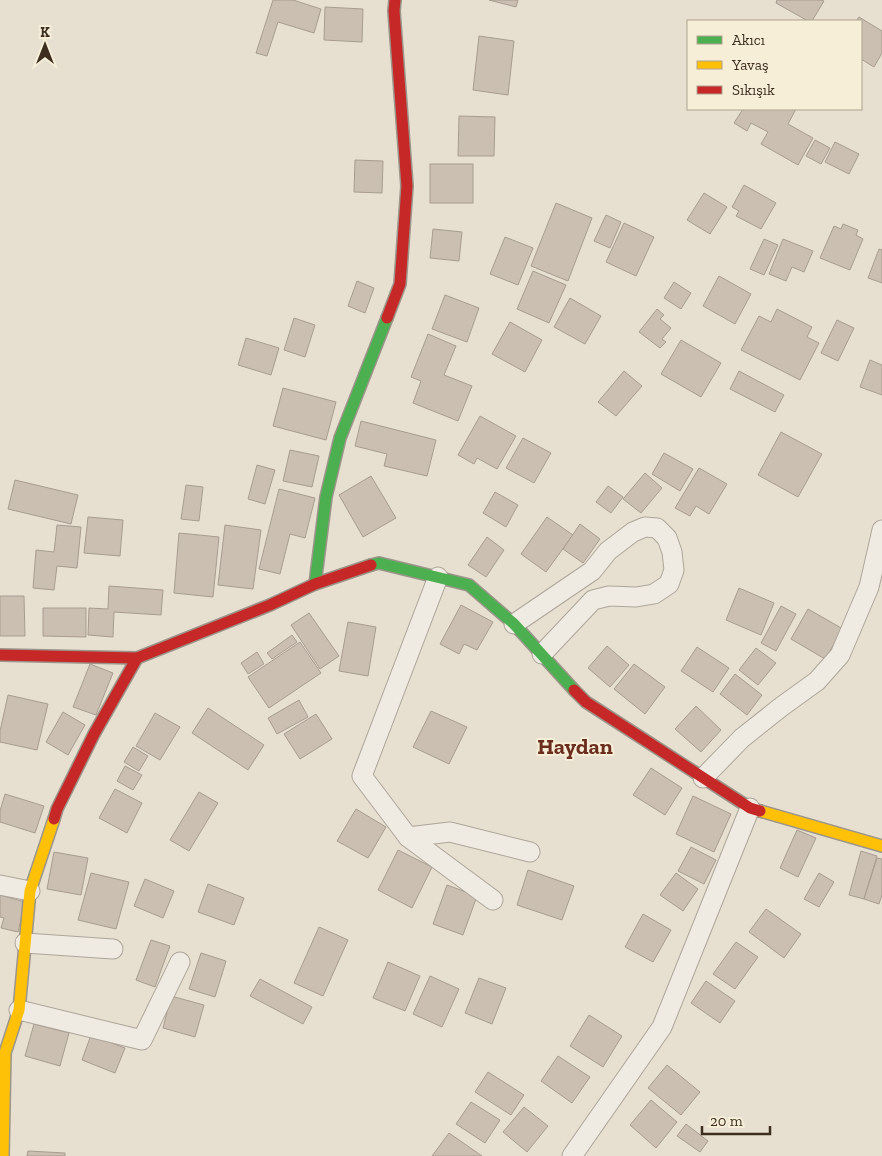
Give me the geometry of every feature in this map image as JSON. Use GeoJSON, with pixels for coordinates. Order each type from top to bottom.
{"type":"FeatureCollection","features":[{"type":"Feature","properties":{"kind":"street"},"geometry":{"type":"LineString","coordinates":[[316,584],[326,497],[340,438],[400,284],[407,186],[394,11],[395,0]]}},
{"type":"Feature","properties":{"kind":"street"},"geometry":{"type":"LineString","coordinates":[[514,624],[592,571],[608,551],[633,532],[645,526],[657,528],[667,538],[672,552],[674,570],[669,584],[654,594],[636,597],[609,596],[593,600],[542,654]]}},
{"type":"Feature","properties":{"kind":"street"},"geometry":{"type":"LineString","coordinates":[[703,778],[742,738],[817,681],[840,655],[868,587],[882,530]]}},
{"type":"Feature","properties":{"kind":"street"},"geometry":{"type":"LineString","coordinates":[[0,655],[137,658],[270,605],[316,584],[379,563],[469,585],[514,624],[586,702],[750,808],[882,846]]}},
{"type":"Feature","properties":{"kind":"street"},"geometry":{"type":"LineString","coordinates":[[438,577],[362,776],[408,838],[493,900]]}},
{"type":"Feature","properties":{"kind":"street"},"geometry":{"type":"LineString","coordinates":[[3,1156],[3,1052],[19,1010],[30,891],[57,810],[94,734],[137,658]]}},
{"type":"Feature","properties":{"kind":"street"},"geometry":{"type":"LineString","coordinates":[[572,1156],[662,1027],[750,808]]}},
{"type":"Feature","properties":{"kind":"street"},"geometry":{"type":"LineString","coordinates":[[408,838],[450,832],[530,852]]}},
{"type":"Feature","properties":{"kind":"street"},"geometry":{"type":"LineString","coordinates":[[0,884],[30,891]]}},
{"type":"Feature","properties":{"kind":"street"},"geometry":{"type":"LineString","coordinates":[[25,943],[113,949]]}},
{"type":"Feature","properties":{"kind":"street"},"geometry":{"type":"LineString","coordinates":[[19,1010],[142,1040],[180,962]]}},
{"type":"Feature","properties":{"kind":"building"},"geometry":{"type":"Polygon","coordinates":[[[273,0],[293,0],[321,9],[314,33],[278,22],[267,56],[256,53],[273,0]]]}},
{"type":"Feature","properties":{"kind":"building"},"geometry":{"type":"Polygon","coordinates":[[[489,0],[518,0],[516,7],[489,0]]]}},
{"type":"Feature","properties":{"kind":"building"},"geometry":{"type":"Polygon","coordinates":[[[777,0],[824,1],[813,20],[806,20],[776,3],[777,0]]]}},
{"type":"Feature","properties":{"kind":"building"},"geometry":{"type":"Polygon","coordinates":[[[325,7],[363,9],[362,42],[324,40],[325,7]]]}},
{"type":"Feature","properties":{"kind":"building"},"geometry":{"type":"Polygon","coordinates":[[[859,17],[882,31],[882,53],[874,67],[862,60],[862,20],[857,20],[859,17]]]}},
{"type":"Feature","properties":{"kind":"building"},"geometry":{"type":"Polygon","coordinates":[[[479,36],[514,41],[508,95],[473,90],[479,36]]]}},
{"type":"Feature","properties":{"kind":"building"},"geometry":{"type":"Polygon","coordinates":[[[742,110],[795,110],[788,124],[813,138],[798,165],[761,144],[768,132],[751,123],[747,131],[734,123],[742,110]]]}},
{"type":"Feature","properties":{"kind":"building"},"geometry":{"type":"Polygon","coordinates":[[[459,116],[495,117],[494,156],[458,156],[459,116]]]}},
{"type":"Feature","properties":{"kind":"building"},"geometry":{"type":"Polygon","coordinates":[[[815,140],[830,148],[821,164],[806,156],[815,140]]]}},
{"type":"Feature","properties":{"kind":"building"},"geometry":{"type":"Polygon","coordinates":[[[835,142],[859,154],[849,174],[825,162],[835,142]]]}},
{"type":"Feature","properties":{"kind":"building"},"geometry":{"type":"Polygon","coordinates":[[[355,160],[383,161],[382,193],[354,192],[355,160]]]}},
{"type":"Feature","properties":{"kind":"building"},"geometry":{"type":"Polygon","coordinates":[[[430,164],[473,164],[473,203],[430,203],[430,164]]]}},
{"type":"Feature","properties":{"kind":"building"},"geometry":{"type":"Polygon","coordinates":[[[744,185],[776,203],[761,229],[736,216],[739,211],[732,207],[744,185]]]}},
{"type":"Feature","properties":{"kind":"building"},"geometry":{"type":"Polygon","coordinates":[[[704,193],[727,207],[710,234],[687,220],[704,193]]]}},
{"type":"Feature","properties":{"kind":"building"},"geometry":{"type":"Polygon","coordinates":[[[556,203],[592,218],[568,281],[531,266],[556,203]]]}},
{"type":"Feature","properties":{"kind":"building"},"geometry":{"type":"Polygon","coordinates":[[[606,215],[621,222],[610,248],[594,241],[606,215]]]}},
{"type":"Feature","properties":{"kind":"building"},"geometry":{"type":"Polygon","coordinates":[[[624,223],[654,237],[636,276],[606,262],[624,223]]]}},
{"type":"Feature","properties":{"kind":"building"},"geometry":{"type":"Polygon","coordinates":[[[843,224],[858,230],[856,235],[863,239],[850,270],[820,258],[834,226],[841,229],[843,224]]]}},
{"type":"Feature","properties":{"kind":"building"},"geometry":{"type":"Polygon","coordinates":[[[433,229],[462,232],[459,261],[430,258],[433,229]]]}},
{"type":"Feature","properties":{"kind":"building"},"geometry":{"type":"Polygon","coordinates":[[[505,237],[533,248],[518,285],[490,274],[505,237]]]}},
{"type":"Feature","properties":{"kind":"building"},"geometry":{"type":"Polygon","coordinates":[[[764,239],[778,245],[764,275],[750,269],[764,239]]]}},
{"type":"Feature","properties":{"kind":"building"},"geometry":{"type":"Polygon","coordinates":[[[783,239],[813,251],[804,272],[792,267],[786,281],[769,274],[783,239]]]}},
{"type":"Feature","properties":{"kind":"building"},"geometry":{"type":"Polygon","coordinates":[[[879,249],[882,250],[882,283],[868,278],[879,249]]]}},
{"type":"Feature","properties":{"kind":"building"},"geometry":{"type":"Polygon","coordinates":[[[533,271],[566,285],[549,323],[517,309],[533,271]]]}},
{"type":"Feature","properties":{"kind":"building"},"geometry":{"type":"Polygon","coordinates":[[[719,276],[751,294],[735,324],[703,306],[719,276]]]}},
{"type":"Feature","properties":{"kind":"building"},"geometry":{"type":"Polygon","coordinates":[[[357,281],[374,288],[365,313],[348,306],[357,281]]]}},
{"type":"Feature","properties":{"kind":"building"},"geometry":{"type":"Polygon","coordinates":[[[674,282],[691,293],[681,309],[664,298],[674,282]]]}},
{"type":"Feature","properties":{"kind":"building"},"geometry":{"type":"Polygon","coordinates":[[[445,295],[479,308],[467,342],[432,329],[445,295]]]}},
{"type":"Feature","properties":{"kind":"building"},"geometry":{"type":"Polygon","coordinates":[[[570,298],[601,316],[585,344],[554,327],[570,298]]]}},
{"type":"Feature","properties":{"kind":"building"},"geometry":{"type":"Polygon","coordinates":[[[657,309],[664,315],[660,319],[671,328],[662,339],[666,342],[660,348],[639,332],[657,309]]]}},
{"type":"Feature","properties":{"kind":"building"},"geometry":{"type":"Polygon","coordinates":[[[777,309],[812,327],[807,337],[819,343],[800,380],[741,350],[759,316],[771,322],[777,309]]]}},
{"type":"Feature","properties":{"kind":"building"},"geometry":{"type":"Polygon","coordinates":[[[294,318],[315,325],[305,357],[284,350],[294,318]]]}},
{"type":"Feature","properties":{"kind":"building"},"geometry":{"type":"Polygon","coordinates":[[[837,320],[854,328],[838,361],[821,353],[837,320]]]}},
{"type":"Feature","properties":{"kind":"building"},"geometry":{"type":"Polygon","coordinates":[[[510,322],[542,340],[525,372],[492,354],[510,322]]]}},
{"type":"Feature","properties":{"kind":"building"},"geometry":{"type":"Polygon","coordinates":[[[428,334],[456,346],[444,375],[472,386],[458,421],[413,403],[421,381],[411,377],[428,334]]]}},
{"type":"Feature","properties":{"kind":"building"},"geometry":{"type":"Polygon","coordinates":[[[246,338],[279,348],[271,375],[238,365],[246,338]]]}},
{"type":"Feature","properties":{"kind":"building"},"geometry":{"type":"Polygon","coordinates":[[[681,340],[721,363],[701,397],[661,374],[681,340]]]}},
{"type":"Feature","properties":{"kind":"building"},"geometry":{"type":"Polygon","coordinates":[[[870,360],[882,365],[882,395],[860,387],[870,360]]]}},
{"type":"Feature","properties":{"kind":"building"},"geometry":{"type":"Polygon","coordinates":[[[624,371],[642,386],[616,416],[598,402],[624,371]]]}},
{"type":"Feature","properties":{"kind":"building"},"geometry":{"type":"Polygon","coordinates":[[[739,371],[784,395],[775,412],[730,389],[739,371]]]}},
{"type":"Feature","properties":{"kind":"building"},"geometry":{"type":"Polygon","coordinates":[[[283,388],[336,402],[326,440],[273,426],[283,388]]]}},
{"type":"Feature","properties":{"kind":"building"},"geometry":{"type":"Polygon","coordinates":[[[480,416],[516,436],[497,469],[477,458],[474,464],[458,455],[480,416]]]}},
{"type":"Feature","properties":{"kind":"building"},"geometry":{"type":"Polygon","coordinates":[[[361,421],[436,440],[427,476],[384,466],[387,454],[355,446],[361,421]]]}},
{"type":"Feature","properties":{"kind":"building"},"geometry":{"type":"Polygon","coordinates":[[[781,432],[822,454],[798,497],[758,475],[781,432]]]}},
{"type":"Feature","properties":{"kind":"building"},"geometry":{"type":"Polygon","coordinates":[[[523,438],[551,453],[534,483],[506,468],[523,438]]]}},
{"type":"Feature","properties":{"kind":"building"},"geometry":{"type":"Polygon","coordinates":[[[290,450],[319,456],[312,487],[283,481],[290,450]]]}},
{"type":"Feature","properties":{"kind":"building"},"geometry":{"type":"Polygon","coordinates":[[[664,453],[693,469],[680,491],[652,474],[664,453]]]}},
{"type":"Feature","properties":{"kind":"building"},"geometry":{"type":"Polygon","coordinates":[[[257,465],[275,470],[265,504],[248,499],[257,465]]]}},
{"type":"Feature","properties":{"kind":"building"},"geometry":{"type":"Polygon","coordinates":[[[699,468],[727,484],[709,514],[696,506],[690,516],[675,508],[699,468]]]}},
{"type":"Feature","properties":{"kind":"building"},"geometry":{"type":"Polygon","coordinates":[[[645,473],[662,488],[641,513],[623,499],[645,473]]]}},
{"type":"Feature","properties":{"kind":"building"},"geometry":{"type":"Polygon","coordinates":[[[371,476],[396,518],[363,537],[339,495],[371,476]]]}},
{"type":"Feature","properties":{"kind":"building"},"geometry":{"type":"Polygon","coordinates":[[[15,480],[78,495],[71,524],[8,509],[15,480]]]}},
{"type":"Feature","properties":{"kind":"building"},"geometry":{"type":"Polygon","coordinates":[[[186,485],[203,487],[199,521],[181,519],[186,485]]]}},
{"type":"Feature","properties":{"kind":"building"},"geometry":{"type":"Polygon","coordinates":[[[608,486],[623,497],[611,513],[596,502],[608,486]]]}},
{"type":"Feature","properties":{"kind":"building"},"geometry":{"type":"Polygon","coordinates":[[[279,489],[315,498],[305,538],[290,534],[280,574],[259,569],[279,489]]]}},
{"type":"Feature","properties":{"kind":"building"},"geometry":{"type":"Polygon","coordinates":[[[495,492],[518,505],[506,527],[483,513],[495,492]]]}},
{"type":"Feature","properties":{"kind":"building"},"geometry":{"type":"Polygon","coordinates":[[[88,517],[123,520],[120,556],[84,553],[88,517]]]}},
{"type":"Feature","properties":{"kind":"building"},"geometry":{"type":"Polygon","coordinates":[[[547,517],[573,535],[546,572],[521,554],[547,517]]]}},
{"type":"Feature","properties":{"kind":"building"},"geometry":{"type":"Polygon","coordinates":[[[580,524],[600,539],[583,563],[563,549],[580,524]]]}},
{"type":"Feature","properties":{"kind":"building"},"geometry":{"type":"Polygon","coordinates":[[[57,525],[81,527],[77,568],[57,566],[54,590],[33,588],[36,550],[54,552],[57,525]]]}},
{"type":"Feature","properties":{"kind":"building"},"geometry":{"type":"Polygon","coordinates":[[[225,525],[261,530],[253,589],[218,585],[225,525]]]}},
{"type":"Feature","properties":{"kind":"building"},"geometry":{"type":"Polygon","coordinates":[[[179,533],[219,537],[213,597],[174,593],[179,533]]]}},
{"type":"Feature","properties":{"kind":"building"},"geometry":{"type":"Polygon","coordinates":[[[487,537],[504,550],[486,577],[468,565],[487,537]]]}},
{"type":"Feature","properties":{"kind":"building"},"geometry":{"type":"Polygon","coordinates":[[[109,586],[163,590],[161,615],[114,612],[113,637],[88,635],[89,608],[108,609],[109,586]]]}},
{"type":"Feature","properties":{"kind":"building"},"geometry":{"type":"Polygon","coordinates":[[[739,588],[774,603],[761,635],[726,620],[739,588]]]}},
{"type":"Feature","properties":{"kind":"building"},"geometry":{"type":"Polygon","coordinates":[[[0,596],[24,596],[25,636],[0,636],[0,596]]]}},
{"type":"Feature","properties":{"kind":"building"},"geometry":{"type":"Polygon","coordinates":[[[461,605],[493,622],[477,650],[464,644],[459,654],[440,644],[461,605]]]}},
{"type":"Feature","properties":{"kind":"building"},"geometry":{"type":"Polygon","coordinates":[[[781,606],[796,614],[776,651],[761,643],[781,606]]]}},
{"type":"Feature","properties":{"kind":"building"},"geometry":{"type":"Polygon","coordinates":[[[43,608],[86,608],[86,637],[43,636],[43,608]]]}},
{"type":"Feature","properties":{"kind":"building"},"geometry":{"type":"Polygon","coordinates":[[[808,609],[843,629],[825,659],[791,639],[808,609]]]}},
{"type":"Feature","properties":{"kind":"building"},"geometry":{"type":"Polygon","coordinates":[[[309,613],[339,656],[320,669],[291,625],[309,613]]]}},
{"type":"Feature","properties":{"kind":"building"},"geometry":{"type":"Polygon","coordinates":[[[348,622],[376,627],[368,676],[339,671],[348,622]]]}},
{"type":"Feature","properties":{"kind":"building"},"geometry":{"type":"Polygon","coordinates":[[[292,635],[297,642],[272,659],[267,653],[292,635]]]}},
{"type":"Feature","properties":{"kind":"building"},"geometry":{"type":"Polygon","coordinates":[[[300,642],[321,673],[269,708],[248,677],[300,642]]]}},
{"type":"Feature","properties":{"kind":"building"},"geometry":{"type":"Polygon","coordinates":[[[607,646],[629,665],[610,687],[588,668],[607,646]]]}},
{"type":"Feature","properties":{"kind":"building"},"geometry":{"type":"Polygon","coordinates":[[[697,647],[729,668],[713,692],[681,671],[697,647]]]}},
{"type":"Feature","properties":{"kind":"building"},"geometry":{"type":"Polygon","coordinates":[[[756,648],[776,663],[758,685],[739,670],[756,648]]]}},
{"type":"Feature","properties":{"kind":"building"},"geometry":{"type":"Polygon","coordinates":[[[257,652],[264,664],[248,674],[241,663],[257,652]]]}},
{"type":"Feature","properties":{"kind":"building"},"geometry":{"type":"Polygon","coordinates":[[[90,664],[113,673],[96,715],[73,707],[90,664]]]}},
{"type":"Feature","properties":{"kind":"building"},"geometry":{"type":"Polygon","coordinates":[[[634,664],[665,687],[645,714],[614,689],[634,664]]]}},
{"type":"Feature","properties":{"kind":"building"},"geometry":{"type":"Polygon","coordinates":[[[735,674],[762,695],[747,715],[720,694],[735,674]]]}},
{"type":"Feature","properties":{"kind":"building"},"geometry":{"type":"Polygon","coordinates":[[[8,695],[48,704],[37,750],[0,742],[0,731],[8,695]]]}},
{"type":"Feature","properties":{"kind":"building"},"geometry":{"type":"Polygon","coordinates":[[[299,700],[308,717],[277,734],[268,718],[299,700]]]}},
{"type":"Feature","properties":{"kind":"building"},"geometry":{"type":"Polygon","coordinates":[[[696,706],[721,730],[701,752],[675,729],[696,706]]]}},
{"type":"Feature","properties":{"kind":"building"},"geometry":{"type":"Polygon","coordinates":[[[208,708],[264,745],[248,770],[192,733],[208,708]]]}},
{"type":"Feature","properties":{"kind":"building"},"geometry":{"type":"Polygon","coordinates":[[[431,711],[467,727],[449,764],[413,747],[431,711]]]}},
{"type":"Feature","properties":{"kind":"building"},"geometry":{"type":"Polygon","coordinates":[[[63,712],[85,725],[68,755],[46,742],[63,712]]]}},
{"type":"Feature","properties":{"kind":"building"},"geometry":{"type":"Polygon","coordinates":[[[155,713],[180,727],[160,760],[136,746],[155,713]]]}},
{"type":"Feature","properties":{"kind":"building"},"geometry":{"type":"Polygon","coordinates":[[[316,714],[332,739],[300,759],[284,734],[316,714]]]}},
{"type":"Feature","properties":{"kind":"building"},"geometry":{"type":"Polygon","coordinates":[[[133,747],[148,756],[139,771],[124,762],[133,747]]]}},
{"type":"Feature","properties":{"kind":"building"},"geometry":{"type":"Polygon","coordinates":[[[125,766],[142,775],[133,790],[117,781],[125,766]]]}},
{"type":"Feature","properties":{"kind":"building"},"geometry":{"type":"Polygon","coordinates":[[[651,768],[682,788],[665,815],[633,795],[651,768]]]}},
{"type":"Feature","properties":{"kind":"building"},"geometry":{"type":"Polygon","coordinates":[[[115,789],[142,803],[127,833],[99,818],[115,789]]]}},
{"type":"Feature","properties":{"kind":"building"},"geometry":{"type":"Polygon","coordinates":[[[199,792],[218,803],[189,851],[170,840],[199,792]]]}},
{"type":"Feature","properties":{"kind":"building"},"geometry":{"type":"Polygon","coordinates":[[[5,794],[44,806],[35,833],[0,822],[0,811],[5,794]]]}},
{"type":"Feature","properties":{"kind":"building"},"geometry":{"type":"Polygon","coordinates":[[[693,796],[731,814],[714,852],[676,834],[693,796]]]}},
{"type":"Feature","properties":{"kind":"building"},"geometry":{"type":"Polygon","coordinates":[[[356,809],[386,827],[368,858],[337,841],[356,809]]]}},
{"type":"Feature","properties":{"kind":"building"},"geometry":{"type":"Polygon","coordinates":[[[797,830],[816,838],[798,877],[780,868],[797,830]]]}},
{"type":"Feature","properties":{"kind":"building"},"geometry":{"type":"Polygon","coordinates":[[[691,847],[716,860],[704,884],[678,871],[691,847]]]}},
{"type":"Feature","properties":{"kind":"building"},"geometry":{"type":"Polygon","coordinates":[[[398,850],[432,867],[412,908],[378,890],[398,850]]]}},
{"type":"Feature","properties":{"kind":"building"},"geometry":{"type":"Polygon","coordinates":[[[861,851],[877,856],[864,899],[849,895],[861,851]]]}},
{"type":"Feature","properties":{"kind":"building"},"geometry":{"type":"Polygon","coordinates":[[[54,852],[88,858],[81,895],[47,889],[54,852]]]}},
{"type":"Feature","properties":{"kind":"building"},"geometry":{"type":"Polygon","coordinates":[[[877,858],[882,859],[882,895],[879,904],[864,899],[877,858]]]}},
{"type":"Feature","properties":{"kind":"building"},"geometry":{"type":"Polygon","coordinates":[[[528,870],[574,886],[562,920],[517,905],[528,870]]]}},
{"type":"Feature","properties":{"kind":"building"},"geometry":{"type":"Polygon","coordinates":[[[91,873],[129,882],[116,929],[78,920],[91,873]]]}},
{"type":"Feature","properties":{"kind":"building"},"geometry":{"type":"Polygon","coordinates":[[[676,873],[698,889],[683,911],[660,895],[676,873]]]}},
{"type":"Feature","properties":{"kind":"building"},"geometry":{"type":"Polygon","coordinates":[[[819,873],[834,882],[819,907],[804,899],[819,873]]]}},
{"type":"Feature","properties":{"kind":"building"},"geometry":{"type":"Polygon","coordinates":[[[145,879],[174,891],[163,918],[134,906],[145,879]]]}},
{"type":"Feature","properties":{"kind":"building"},"geometry":{"type":"Polygon","coordinates":[[[208,884],[244,898],[234,925],[198,912],[208,884]]]}},
{"type":"Feature","properties":{"kind":"building"},"geometry":{"type":"Polygon","coordinates":[[[447,885],[477,896],[463,935],[433,924],[447,885]]]}},
{"type":"Feature","properties":{"kind":"building"},"geometry":{"type":"Polygon","coordinates":[[[0,895],[25,902],[18,932],[1,928],[4,918],[0,917],[0,895]]]}},
{"type":"Feature","properties":{"kind":"building"},"geometry":{"type":"Polygon","coordinates":[[[766,909],[801,934],[784,958],[749,932],[766,909]]]}},
{"type":"Feature","properties":{"kind":"building"},"geometry":{"type":"Polygon","coordinates":[[[643,914],[671,930],[653,962],[625,947],[643,914]]]}},
{"type":"Feature","properties":{"kind":"building"},"geometry":{"type":"Polygon","coordinates":[[[319,927],[348,940],[323,996],[294,983],[319,927]]]}},
{"type":"Feature","properties":{"kind":"building"},"geometry":{"type":"Polygon","coordinates":[[[151,940],[170,946],[155,987],[136,980],[151,940]]]}},
{"type":"Feature","properties":{"kind":"building"},"geometry":{"type":"Polygon","coordinates":[[[736,942],[758,957],[735,989],[713,974],[736,942]]]}},
{"type":"Feature","properties":{"kind":"building"},"geometry":{"type":"Polygon","coordinates":[[[201,953],[226,961],[215,997],[189,989],[201,953]]]}},
{"type":"Feature","properties":{"kind":"building"},"geometry":{"type":"Polygon","coordinates":[[[388,962],[420,976],[405,1011],[373,998],[388,962]]]}},
{"type":"Feature","properties":{"kind":"building"},"geometry":{"type":"Polygon","coordinates":[[[430,976],[459,989],[442,1027],[413,1014],[430,976]]]}},
{"type":"Feature","properties":{"kind":"building"},"geometry":{"type":"Polygon","coordinates":[[[479,978],[506,988],[492,1024],[465,1013],[479,978]]]}},
{"type":"Feature","properties":{"kind":"building"},"geometry":{"type":"Polygon","coordinates":[[[260,979],[312,1007],[303,1024],[250,996],[260,979]]]}},
{"type":"Feature","properties":{"kind":"building"},"geometry":{"type":"Polygon","coordinates":[[[706,981],[735,1001],[720,1023],[691,1003],[706,981]]]}},
{"type":"Feature","properties":{"kind":"building"},"geometry":{"type":"Polygon","coordinates":[[[171,996],[204,1005],[195,1037],[163,1028],[171,996]]]}},
{"type":"Feature","properties":{"kind":"building"},"geometry":{"type":"Polygon","coordinates":[[[589,1015],[622,1036],[603,1067],[570,1046],[589,1015]]]}},
{"type":"Feature","properties":{"kind":"building"},"geometry":{"type":"Polygon","coordinates":[[[34,1024],[69,1033],[60,1066],[25,1056],[34,1024]]]}},
{"type":"Feature","properties":{"kind":"building"},"geometry":{"type":"Polygon","coordinates":[[[91,1035],[125,1048],[115,1073],[82,1060],[91,1035]]]}},
{"type":"Feature","properties":{"kind":"building"},"geometry":{"type":"Polygon","coordinates":[[[558,1056],[590,1077],[572,1103],[541,1081],[558,1056]]]}},
{"type":"Feature","properties":{"kind":"building"},"geometry":{"type":"Polygon","coordinates":[[[667,1065],[700,1092],[681,1115],[648,1088],[667,1065]]]}},
{"type":"Feature","properties":{"kind":"building"},"geometry":{"type":"Polygon","coordinates":[[[488,1072],[524,1095],[511,1115],[475,1092],[488,1072]]]}},
{"type":"Feature","properties":{"kind":"building"},"geometry":{"type":"Polygon","coordinates":[[[651,1100],[677,1122],[656,1148],[630,1125],[651,1100]]]}},
{"type":"Feature","properties":{"kind":"building"},"geometry":{"type":"Polygon","coordinates":[[[471,1102],[500,1120],[485,1143],[456,1124],[471,1102]]]}},
{"type":"Feature","properties":{"kind":"building"},"geometry":{"type":"Polygon","coordinates":[[[524,1107],[548,1126],[527,1152],[503,1132],[524,1107]]]}},
{"type":"Feature","properties":{"kind":"building"},"geometry":{"type":"Polygon","coordinates":[[[686,1124],[708,1141],[700,1152],[677,1136],[686,1124]]]}},
{"type":"Feature","properties":{"kind":"building"},"geometry":{"type":"Polygon","coordinates":[[[449,1133],[482,1156],[432,1156],[449,1133]]]}},
{"type":"Feature","properties":{"kind":"building"},"geometry":{"type":"Polygon","coordinates":[[[28,1151],[65,1153],[65,1156],[27,1156],[28,1151]]]}},
{"type":"Feature","properties":{"kind":"traffic: fast"},"geometry":{"type":"LineString","coordinates":[[315,584],[326,497],[340,438],[387,318]]}},
{"type":"Feature","properties":{"kind":"traffic: fast"},"geometry":{"type":"LineString","coordinates":[[371,565],[379,563],[469,585],[514,624],[574,690]]}},
{"type":"Feature","properties":{"kind":"traffic: slow"},"geometry":{"type":"LineString","coordinates":[[760,811],[882,846]]}},
{"type":"Feature","properties":{"kind":"traffic: slow"},"geometry":{"type":"LineString","coordinates":[[3,1156],[5,1053],[19,1010],[30,891],[54,819]]}},
{"type":"Feature","properties":{"kind":"traffic: jam"},"geometry":{"type":"LineString","coordinates":[[387,318],[400,284],[407,186],[394,11],[395,0]]}},
{"type":"Feature","properties":{"kind":"traffic: jam"},"geometry":{"type":"LineString","coordinates":[[0,655],[137,658],[270,605],[315,584],[371,565]]}},
{"type":"Feature","properties":{"kind":"traffic: jam"},"geometry":{"type":"LineString","coordinates":[[54,819],[57,809],[94,734],[137,658]]}},
{"type":"Feature","properties":{"kind":"traffic: jam"},"geometry":{"type":"LineString","coordinates":[[574,690],[586,702],[750,808],[760,811]]}},
{"type":"Feature","properties":{"kind":"district","name":"Haydan"},"geometry":{"type":"Point","coordinates":[575,746]}}]}
